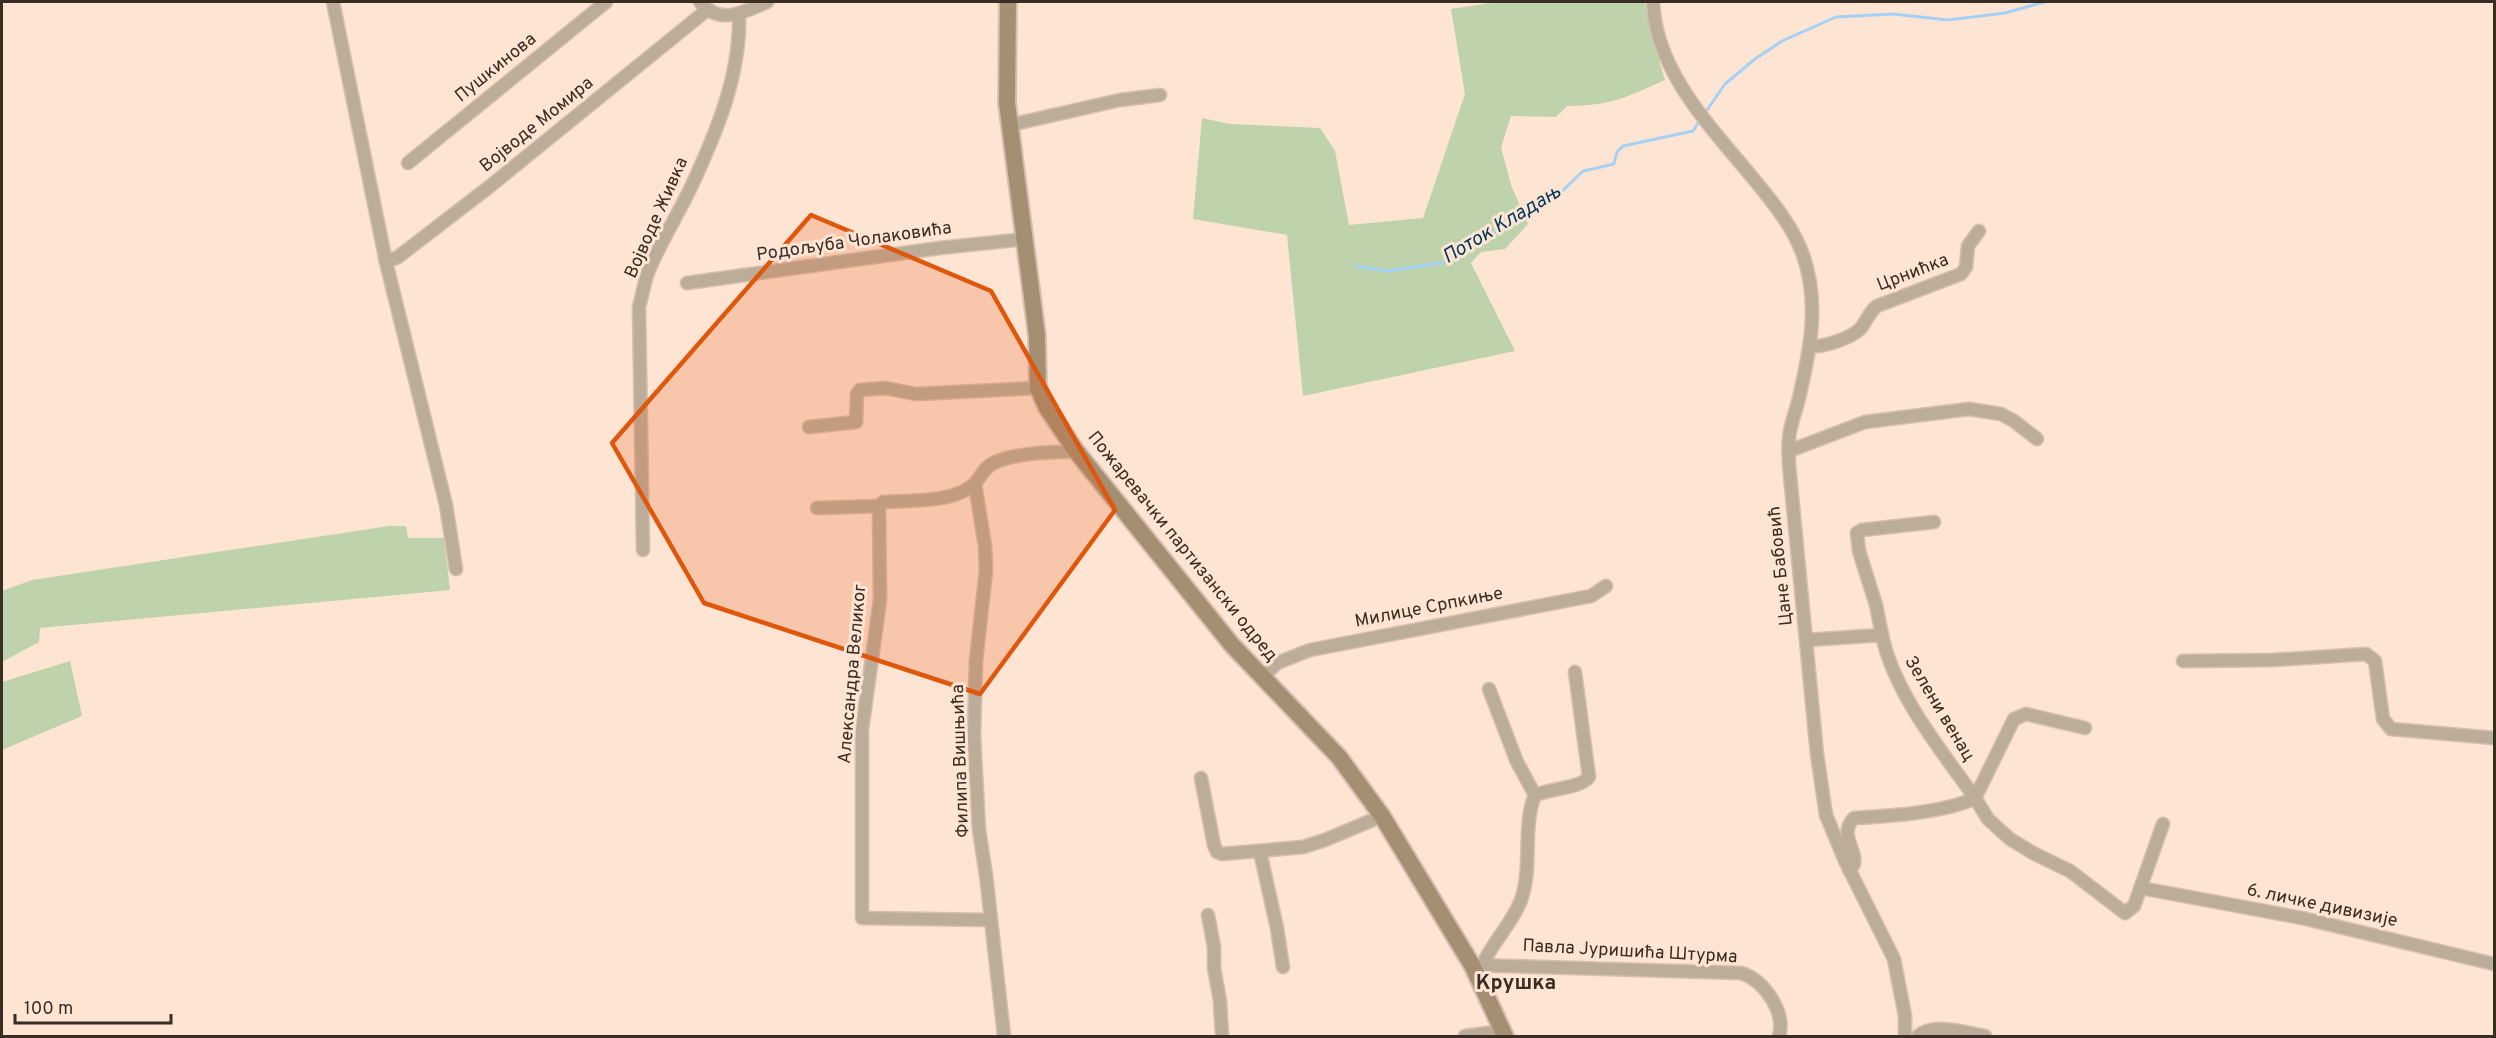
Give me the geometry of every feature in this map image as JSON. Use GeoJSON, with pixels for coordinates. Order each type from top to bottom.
{"type":"FeatureCollection","features":[{"type":"Feature","properties":{"kind":"street"},"geometry":{"type":"LineString","coordinates":[[333,2],[386,262],[446,505],[456,569]]}},
{"type":"Feature","properties":{"kind":"street","name":"Пушкинова"},"geometry":{"type":"LineString","coordinates":[[408,163],[606,2]]}},
{"type":"Feature","properties":{"kind":"street"},"geometry":{"type":"LineString","coordinates":[[704,6],[714,14],[730,16],[767,2]]}},
{"type":"Feature","properties":{"kind":"street","name":"Пожаревачки партизански одред"},"geometry":{"type":"LineString","coordinates":[[1008,2],[1007,103],[1037,336],[1038,388],[1047,408],[1076,452],[1232,645],[1339,757],[1382,816],[1477,964],[1504,1034]]}},
{"type":"Feature","properties":{"kind":"street","name":"Цане Бабовић"},"geometry":{"type":"LineString","coordinates":[[1653,2],[1664,54],[1700,112],[1773,202],[1803,254],[1813,309],[1810,346],[1789,437],[1789,452],[1818,754],[1826,815],[1849,870],[1894,959],[1905,1016],[1905,1036]]}},
{"type":"Feature","properties":{"kind":"street","name":"Војводе Момира"},"geometry":{"type":"LineString","coordinates":[[386,262],[398,257],[489,187],[704,6]]}},
{"type":"Feature","properties":{"kind":"street","name":"Војводе Живка"},"geometry":{"type":"LineString","coordinates":[[643,550],[639,307],[647,276],[693,184],[724,107],[736,66],[740,38],[739,14]]}},
{"type":"Feature","properties":{"kind":"street"},"geometry":{"type":"LineString","coordinates":[[1010,125],[1120,100],[1160,95]]}},
{"type":"Feature","properties":{"kind":"street","name":"Црнићка"},"geometry":{"type":"LineString","coordinates":[[1810,346],[1819,346],[1860,329],[1870,311],[1877,306],[1961,274],[1966,267],[1968,246],[1979,231]]}},
{"type":"Feature","properties":{"kind":"street","name":"Родољуба Чолаковића"},"geometry":{"type":"LineString","coordinates":[[687,283],[940,248],[1025,239]]}},
{"type":"Feature","properties":{"kind":"street"},"geometry":{"type":"LineString","coordinates":[[809,427],[856,422],[856,394],[860,390],[885,388],[916,394],[1038,388]]}},
{"type":"Feature","properties":{"kind":"street"},"geometry":{"type":"LineString","coordinates":[[1789,452],[1865,422],[1969,409],[2001,414],[2037,439]]}},
{"type":"Feature","properties":{"kind":"street"},"geometry":{"type":"LineString","coordinates":[[817,508],[879,506],[883,502],[940,498],[967,490],[975,484],[983,470],[999,460],[1023,455],[1076,452]]}},
{"type":"Feature","properties":{"kind":"street","name":"Филипа Вишњића"},"geometry":{"type":"LineString","coordinates":[[975,484],[985,546],[986,570],[976,661],[974,736],[979,830],[1004,1036]]}},
{"type":"Feature","properties":{"kind":"street","name":"Александра Великог"},"geometry":{"type":"LineString","coordinates":[[879,506],[880,600],[862,730],[860,832],[862,918],[990,920]]}},
{"type":"Feature","properties":{"kind":"street","name":"Зелени венац"},"geometry":{"type":"LineString","coordinates":[[1934,522],[1862,530],[1857,533],[1859,551],[1876,605],[1892,670],[1925,725],[1988,819],[2010,839],[2070,871],[2122,912],[2133,909],[2163,824]]}},
{"type":"Feature","properties":{"kind":"street","name":"Милице Српкиње"},"geometry":{"type":"LineString","coordinates":[[1263,677],[1277,663],[1310,650],[1591,596],[1606,586]]}},
{"type":"Feature","properties":{"kind":"street"},"geometry":{"type":"LineString","coordinates":[[1807,640],[1882,635]]}},
{"type":"Feature","properties":{"kind":"street"},"geometry":{"type":"LineString","coordinates":[[2183,661],[2273,660],[2366,654],[2375,661],[2383,719],[2391,729],[2494,738]]}},
{"type":"Feature","properties":{"kind":"street"},"geometry":{"type":"LineString","coordinates":[[1535,795],[1552,789],[1582,784],[1589,777],[1575,672]]}},
{"type":"Feature","properties":{"kind":"street"},"geometry":{"type":"LineString","coordinates":[[1477,964],[1520,902],[1527,874],[1531,810],[1535,795],[1517,762],[1489,689]]}},
{"type":"Feature","properties":{"kind":"street","name":"Зелени венац"},"geometry":{"type":"LineString","coordinates":[[1975,798],[2012,722],[2018,716],[2026,714],[2085,728]]}},
{"type":"Feature","properties":{"kind":"street"},"geometry":{"type":"LineString","coordinates":[[1201,778],[1217,852],[1222,854],[1303,847],[1382,816]]}},
{"type":"Feature","properties":{"kind":"street"},"geometry":{"type":"LineString","coordinates":[[1849,870],[1854,866],[1855,860],[1847,832],[1854,818],[1888,816],[1963,804],[1975,798]]}},
{"type":"Feature","properties":{"kind":"street"},"geometry":{"type":"LineString","coordinates":[[1260,852],[1283,967]]}},
{"type":"Feature","properties":{"kind":"street","name":"6. личке дивизије"},"geometry":{"type":"LineString","coordinates":[[2141,888],[2302,918],[2494,964]]}},
{"type":"Feature","properties":{"kind":"street"},"geometry":{"type":"LineString","coordinates":[[1208,915],[1220,1001],[1222,1036]]}},
{"type":"Feature","properties":{"kind":"street","name":"Павла Јуришића Штурма"},"geometry":{"type":"LineString","coordinates":[[1477,964],[1741,973],[1756,980],[1773,1002],[1782,1023],[1779,1036]]}},
{"type":"Feature","properties":{"kind":"street"},"geometry":{"type":"LineString","coordinates":[[1918,1036],[1934,1029],[1985,1036]]}},
{"type":"Feature","properties":{"kind":"street"},"geometry":{"type":"LineString","coordinates":[[1466,1036],[1504,1034]]}},
{"type":"Feature","properties":{"kind":"highlighted area"},"geometry":{"type":"Polygon","coordinates":[[[811,215],[991,291],[1115,510],[980,694],[704,603],[612,443],[811,215]]]}},
{"type":"Feature","properties":{"kind":"green space"},"geometry":{"type":"Polygon","coordinates":[[[1497,2],[1645,2],[1651,33],[1665,80],[1607,102],[1567,106],[1556,117],[1511,116],[1501,147],[1511,185],[1528,224],[1505,249],[1481,252],[1471,263],[1515,351],[1303,396],[1287,235],[1193,219],[1202,118],[1230,124],[1320,128],[1335,151],[1349,225],[1423,218],[1465,94],[1451,9],[1497,2]]]}},
{"type":"Feature","properties":{"kind":"green space"},"geometry":{"type":"Polygon","coordinates":[[[389,526],[406,526],[408,538],[444,538],[450,590],[40,628],[39,642],[2,662],[2,591],[32,580],[389,526]]]}},
{"type":"Feature","properties":{"kind":"green space"},"geometry":{"type":"Polygon","coordinates":[[[70,661],[82,716],[2,750],[2,682],[70,661]]]}},
{"type":"Feature","properties":{"kind":"waterway","name":"Поток Кладањ"},"geometry":{"type":"LineString","coordinates":[[1707,110],[1725,84],[1755,59],[1782,41],[1836,17],[1893,14],[1948,20],[2005,13],[2044,2]]}},
{"type":"Feature","properties":{"kind":"waterway","name":"Поток Кладањ"},"geometry":{"type":"LineString","coordinates":[[1356,266],[1388,271],[1441,263],[1473,246],[1532,207],[1554,199],[1583,171],[1614,164],[1617,152],[1623,146],[1693,131],[1698,123]]}},
{"type":"Feature","properties":{"kind":"district","name":"Крушка"},"geometry":{"type":"Point","coordinates":[1516,983]}}]}
